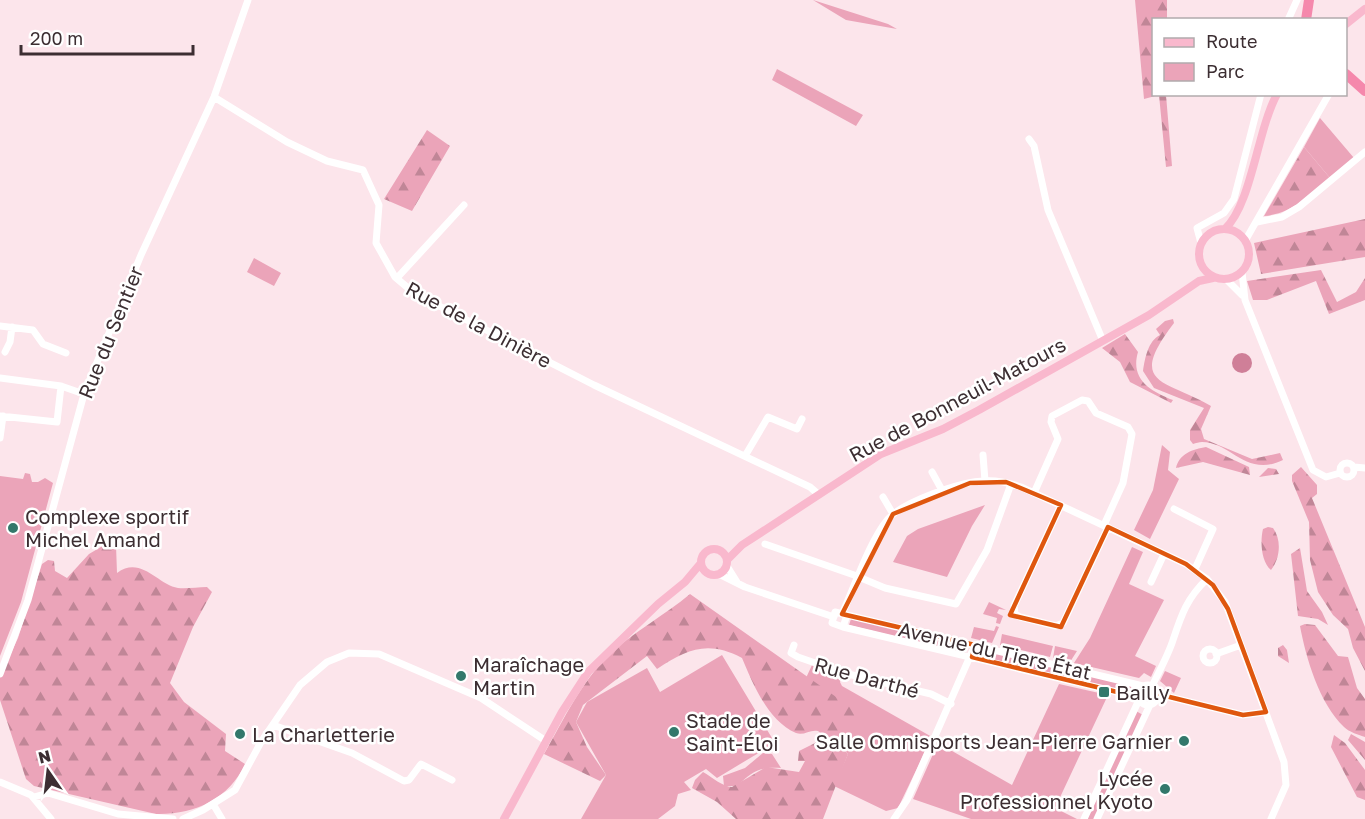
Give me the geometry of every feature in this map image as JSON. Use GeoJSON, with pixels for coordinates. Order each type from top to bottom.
{"type":"FeatureCollection","features":[{"type":"Feature","properties":{"kind":"highway"},"geometry":{"type":"LineString","coordinates":[[1306,18],[1309,0]]}},
{"type":"Feature","properties":{"kind":"highway"},"geometry":{"type":"LineString","coordinates":[[1347,75],[1365,91]]}},
{"type":"Feature","properties":{"kind":"main road"},"geometry":{"type":"LineString","coordinates":[[1349,21],[1365,9]]}},
{"type":"Feature","properties":{"kind":"main road"},"geometry":{"type":"LineString","coordinates":[[1190,287],[1197,276],[1200,264],[1201,243],[1211,233],[1225,229],[1231,223],[1240,204],[1264,124],[1276,96]]}},
{"type":"Feature","properties":{"kind":"main road"},"geometry":{"type":"LineString","coordinates":[[1200,264],[1213,278],[1227,280],[1242,272],[1249,257],[1243,238],[1240,204]]}},
{"type":"Feature","properties":{"kind":"main road"},"geometry":{"type":"LineString","coordinates":[[1225,229],[1243,238]]}},
{"type":"Feature","properties":{"kind":"main road","name":"Rue de Bonneuil-Matours"},"geometry":{"type":"LineString","coordinates":[[727,563],[742,545],[881,454],[952,424],[1103,341],[1160,308],[1190,287],[1213,278]]}},
{"type":"Feature","properties":{"kind":"main road","name":"Rue de Bonneuil-Matours"},"geometry":{"type":"LineString","coordinates":[[720,550],[742,545]]}},
{"type":"Feature","properties":{"kind":"main road"},"geometry":{"type":"LineString","coordinates":[[504,819],[546,741],[588,672],[658,604],[685,582],[701,563],[706,551],[720,550],[727,563],[720,574],[706,573],[685,582]]}},
{"type":"Feature","properties":{"kind":"main road"},"geometry":{"type":"LineString","coordinates":[[701,563],[706,573]]}},
{"type":"Feature","properties":{"kind":"street","name":"Rue du Sentier"},"geometry":{"type":"LineString","coordinates":[[0,674],[28,600],[84,394],[142,254],[214,97],[248,0]]}},
{"type":"Feature","properties":{"kind":"street"},"geometry":{"type":"LineString","coordinates":[[1289,18],[1297,0]]}},
{"type":"Feature","properties":{"kind":"street"},"geometry":{"type":"LineString","coordinates":[[1201,243],[1197,228],[1224,213],[1234,199],[1261,96]]}},
{"type":"Feature","properties":{"kind":"street"},"geometry":{"type":"LineString","coordinates":[[1243,238],[1257,222],[1328,96]]}},
{"type":"Feature","properties":{"kind":"street","name":"Rue de la Dinière"},"geometry":{"type":"LineString","coordinates":[[214,97],[287,142],[327,161],[363,170],[379,205],[376,243],[397,278],[414,292],[594,385],[810,487],[818,494]]}},
{"type":"Feature","properties":{"kind":"street"},"geometry":{"type":"LineString","coordinates":[[1029,139],[1048,209],[1103,341]]}},
{"type":"Feature","properties":{"kind":"street"},"geometry":{"type":"LineString","coordinates":[[1257,222],[1282,217],[1299,207],[1365,152]]}},
{"type":"Feature","properties":{"kind":"street"},"geometry":{"type":"LineString","coordinates":[[397,278],[464,206]]}},
{"type":"Feature","properties":{"kind":"street"},"geometry":{"type":"LineString","coordinates":[[1242,272],[1245,300],[1312,470],[1326,477],[1340,473],[1350,477],[1354,467],[1365,468]]}},
{"type":"Feature","properties":{"kind":"street"},"geometry":{"type":"LineString","coordinates":[[1227,280],[1245,300]]}},
{"type":"Feature","properties":{"kind":"street"},"geometry":{"type":"LineString","coordinates":[[0,326],[33,330],[43,344],[66,353]]}},
{"type":"Feature","properties":{"kind":"street"},"geometry":{"type":"LineString","coordinates":[[5,352],[10,345],[12,327]]}},
{"type":"Feature","properties":{"kind":"street"},"geometry":{"type":"LineString","coordinates":[[0,378],[62,386],[84,394]]}},
{"type":"Feature","properties":{"kind":"street"},"geometry":{"type":"LineString","coordinates":[[0,438],[1,416],[57,422],[62,386]]}},
{"type":"Feature","properties":{"kind":"street"},"geometry":{"type":"LineString","coordinates":[[1034,493],[1057,442],[1051,422],[1052,416],[1082,400],[1088,401],[1096,413],[1128,427],[1132,434],[1123,483],[1064,623],[1056,626],[1017,616],[1014,606],[1061,505]]}},
{"type":"Feature","properties":{"kind":"street"},"geometry":{"type":"LineString","coordinates":[[745,456],[768,417],[797,429],[801,419]]}},
{"type":"Feature","properties":{"kind":"street"},"geometry":{"type":"LineString","coordinates":[[983,455],[985,481]]}},
{"type":"Feature","properties":{"kind":"street"},"geometry":{"type":"LineString","coordinates":[[932,472],[943,492]]}},
{"type":"Feature","properties":{"kind":"street"},"geometry":{"type":"LineString","coordinates":[[844,615],[836,612],[832,623],[843,627],[844,615],[859,577],[881,530],[892,514],[908,505],[943,492],[985,481],[1011,484],[1106,526],[1195,569],[1207,579],[1225,602],[1286,773],[1283,792],[1271,819]]}},
{"type":"Feature","properties":{"kind":"street"},"geometry":{"type":"LineString","coordinates":[[765,544],[902,593],[956,604],[987,550],[1011,484]]}},
{"type":"Feature","properties":{"kind":"street"},"geometry":{"type":"LineString","coordinates":[[883,497],[892,514]]}},
{"type":"Feature","properties":{"kind":"street"},"geometry":{"type":"LineString","coordinates":[[1174,509],[1213,529],[1195,569]]}},
{"type":"Feature","properties":{"kind":"street"},"geometry":{"type":"LineString","coordinates":[[1151,582],[1164,554]]}},
{"type":"Feature","properties":{"kind":"street"},"geometry":{"type":"LineString","coordinates":[[727,563],[738,584]]}},
{"type":"Feature","properties":{"kind":"street"},"geometry":{"type":"LineString","coordinates":[[720,574],[738,584],[834,617]]}},
{"type":"Feature","properties":{"kind":"street"},"geometry":{"type":"LineString","coordinates":[[1097,819],[1157,694],[1158,690],[1152,686],[1172,643],[1175,628],[1183,610],[1207,579]]}},
{"type":"Feature","properties":{"kind":"street","name":"Avenue du Tiers État"},"geometry":{"type":"LineString","coordinates":[[844,615],[1143,686],[1148,684],[1152,686]]}},
{"type":"Feature","properties":{"kind":"street","name":"Avenue du Tiers État"},"geometry":{"type":"LineString","coordinates":[[843,627],[972,657],[1138,700],[1149,707]]}},
{"type":"Feature","properties":{"kind":"street","name":"Rue Darthé"},"geometry":{"type":"LineString","coordinates":[[794,645],[791,653],[798,657],[844,674],[931,694],[951,704]]}},
{"type":"Feature","properties":{"kind":"street"},"geometry":{"type":"LineString","coordinates":[[894,819],[907,800],[972,657],[975,645]]}},
{"type":"Feature","properties":{"kind":"street"},"geometry":{"type":"LineString","coordinates":[[1216,654],[1241,645]]}},
{"type":"Feature","properties":{"kind":"street"},"geometry":{"type":"LineString","coordinates":[[183,819],[213,804],[238,787],[273,725],[300,685],[315,671],[342,655],[364,651],[384,656],[481,698],[546,741]]}},
{"type":"Feature","properties":{"kind":"street"},"geometry":{"type":"LineString","coordinates":[[1084,819],[1143,686]]}},
{"type":"Feature","properties":{"kind":"street"},"geometry":{"type":"LineString","coordinates":[[1157,694],[1244,715],[1266,712]]}},
{"type":"Feature","properties":{"kind":"street"},"geometry":{"type":"LineString","coordinates":[[273,725],[352,753],[404,781],[409,780],[421,764],[452,780]]}},
{"type":"Feature","properties":{"kind":"street"},"geometry":{"type":"LineString","coordinates":[[0,782],[23,790],[34,797],[51,819]]}},
{"type":"Feature","properties":{"kind":"street"},"geometry":{"type":"LineString","coordinates":[[34,797],[46,793],[118,814],[172,819]]}},
{"type":"Feature","properties":{"kind":"street"},"geometry":{"type":"LineString","coordinates":[[41,805],[52,797],[66,798]]}},
{"type":"Feature","properties":{"kind":"street"},"geometry":{"type":"LineString","coordinates":[[213,804],[222,819]]}},
{"type":"Feature","properties":{"kind":"highlighted area"},"geometry":{"type":"Polygon","coordinates":[[[1006,482],[1061,505],[1010,615],[1061,627],[1108,527],[1186,564],[1213,585],[1228,609],[1266,712],[1243,715],[1141,690],[1138,697],[972,657],[975,645],[842,614],[893,514],[970,483],[1006,482]]]}},
{"type":"Feature","properties":{"kind":"green space"},"geometry":{"type":"Polygon","coordinates":[[[813,0],[888,24],[897,29],[846,20],[813,0]]]}},
{"type":"Feature","properties":{"kind":"green space"},"geometry":{"type":"Polygon","coordinates":[[[1135,0],[1167,0],[1167,18],[1152,18],[1152,96],[1155,96],[1144,99],[1135,0]]]}},
{"type":"Feature","properties":{"kind":"green space"},"geometry":{"type":"Polygon","coordinates":[[[777,69],[863,115],[856,126],[772,80],[777,69]]]}},
{"type":"Feature","properties":{"kind":"green space"},"geometry":{"type":"Polygon","coordinates":[[[1159,96],[1166,96],[1172,166],[1166,167],[1159,96]]]}},
{"type":"Feature","properties":{"kind":"green space"},"geometry":{"type":"Polygon","coordinates":[[[1320,118],[1354,158],[1330,178],[1304,147],[1320,118]]]}},
{"type":"Feature","properties":{"kind":"green space"},"geometry":{"type":"Polygon","coordinates":[[[427,130],[450,146],[412,211],[384,199],[427,130]]]}},
{"type":"Feature","properties":{"kind":"green space"},"geometry":{"type":"Polygon","coordinates":[[[1304,147],[1330,178],[1292,208],[1264,216],[1304,147]]]}},
{"type":"Feature","properties":{"kind":"green space"},"geometry":{"type":"Polygon","coordinates":[[[1365,219],[1365,257],[1261,274],[1254,243],[1365,219]]]}},
{"type":"Feature","properties":{"kind":"green space"},"geometry":{"type":"Polygon","coordinates":[[[254,258],[281,273],[274,286],[247,272],[254,258]]]}},
{"type":"Feature","properties":{"kind":"green space"},"geometry":{"type":"Polygon","coordinates":[[[1321,270],[1337,302],[1356,292],[1365,278],[1365,300],[1329,314],[1316,281],[1267,300],[1253,300],[1247,281],[1321,270]]]}},
{"type":"Feature","properties":{"kind":"green space"},"geometry":{"type":"Polygon","coordinates":[[[1173,319],[1174,323],[1153,359],[1152,370],[1157,378],[1166,384],[1211,406],[1201,429],[1204,439],[1252,459],[1280,453],[1283,460],[1259,465],[1240,458],[1222,447],[1202,442],[1193,444],[1190,440],[1190,430],[1204,408],[1154,388],[1143,371],[1150,346],[1160,335],[1156,329],[1165,321],[1173,319]]]}},
{"type":"Feature","properties":{"kind":"green space"},"geometry":{"type":"Polygon","coordinates":[[[1125,334],[1138,352],[1136,361],[1139,377],[1150,388],[1173,400],[1171,403],[1130,382],[1120,362],[1102,348],[1125,334]]]}},
{"type":"Feature","properties":{"kind":"green space"},"geometry":{"type":"Polygon","coordinates":[[[1162,445],[1170,452],[1168,470],[1179,479],[1150,539],[1134,530],[1153,490],[1162,445]]]}},
{"type":"Feature","properties":{"kind":"green space"},"geometry":{"type":"Polygon","coordinates":[[[1206,447],[1249,467],[1250,475],[1203,462],[1176,468],[1180,459],[1187,453],[1206,447]]]}},
{"type":"Feature","properties":{"kind":"green space"},"geometry":{"type":"Polygon","coordinates":[[[1301,467],[1317,485],[1317,494],[1312,498],[1365,627],[1365,671],[1353,648],[1348,629],[1333,615],[1318,592],[1310,560],[1309,522],[1292,481],[1292,475],[1301,467]]]}},
{"type":"Feature","properties":{"kind":"green space"},"geometry":{"type":"Polygon","coordinates":[[[1268,468],[1276,469],[1279,474],[1259,477],[1268,468]]]}},
{"type":"Feature","properties":{"kind":"green space","name":"Complexe sportif Michel Amand"},"geometry":{"type":"Polygon","coordinates":[[[25,473],[30,474],[32,482],[45,478],[53,483],[21,602],[0,656],[0,476],[23,479],[25,473]]]}},
{"type":"Feature","properties":{"kind":"green space"},"geometry":{"type":"Polygon","coordinates":[[[985,505],[947,577],[893,562],[907,536],[918,529],[985,505]]]}},
{"type":"Feature","properties":{"kind":"green space"},"geometry":{"type":"Polygon","coordinates":[[[1273,528],[1279,544],[1276,560],[1271,570],[1263,557],[1262,545],[1263,529],[1273,528]]]}},
{"type":"Feature","properties":{"kind":"green space"},"geometry":{"type":"Polygon","coordinates":[[[106,544],[116,545],[117,573],[134,567],[142,569],[171,586],[178,588],[207,587],[212,592],[193,627],[170,683],[184,702],[226,734],[225,751],[245,764],[230,787],[197,808],[184,812],[156,814],[34,786],[26,779],[0,700],[0,677],[18,638],[42,564],[48,560],[54,561],[55,571],[67,578],[89,554],[106,544]]]}},
{"type":"Feature","properties":{"kind":"green space"},"geometry":{"type":"Polygon","coordinates":[[[1132,547],[1143,552],[1129,584],[1164,600],[1135,656],[1156,666],[1151,677],[1144,673],[1139,678],[1074,663],[1090,638],[1132,547]]]}},
{"type":"Feature","properties":{"kind":"green space"},"geometry":{"type":"Polygon","coordinates":[[[1300,548],[1307,591],[1328,625],[1318,619],[1298,616],[1291,554],[1300,548]]]}},
{"type":"Feature","properties":{"kind":"green space"},"geometry":{"type":"Polygon","coordinates":[[[690,594],[856,711],[863,720],[856,731],[857,740],[846,752],[848,754],[823,819],[736,819],[717,802],[692,788],[695,780],[703,772],[721,784],[732,787],[766,767],[799,772],[805,761],[798,761],[799,751],[819,741],[830,741],[818,731],[796,733],[777,720],[763,701],[742,658],[719,649],[708,648],[688,652],[657,669],[647,656],[583,705],[576,722],[587,747],[606,775],[600,781],[544,754],[574,701],[600,664],[620,645],[690,594]]]}},
{"type":"Feature","properties":{"kind":"green space"},"geometry":{"type":"Polygon","coordinates":[[[989,602],[1006,610],[999,609],[997,613],[1003,616],[1000,624],[996,623],[997,618],[983,614],[989,602]]]}},
{"type":"Feature","properties":{"kind":"green space"},"geometry":{"type":"Polygon","coordinates":[[[851,619],[967,646],[965,654],[849,625],[851,619]]]}},
{"type":"Feature","properties":{"kind":"green space"},"geometry":{"type":"Polygon","coordinates":[[[1315,625],[1338,656],[1348,657],[1357,688],[1365,699],[1365,737],[1344,727],[1327,706],[1310,666],[1300,626],[1315,625]]]}},
{"type":"Feature","properties":{"kind":"green space"},"geometry":{"type":"Polygon","coordinates":[[[996,626],[999,627],[992,643],[971,638],[974,627],[994,631],[996,626]]]}},
{"type":"Feature","properties":{"kind":"green space"},"geometry":{"type":"Polygon","coordinates":[[[1002,634],[1053,646],[1050,657],[1000,645],[1002,634]]]}},
{"type":"Feature","properties":{"kind":"green space"},"geometry":{"type":"Polygon","coordinates":[[[1283,645],[1287,650],[1289,663],[1278,656],[1278,648],[1283,645]]]}},
{"type":"Feature","properties":{"kind":"green space"},"geometry":{"type":"Polygon","coordinates":[[[1055,646],[1077,651],[1070,662],[1053,658],[1055,646]]]}},
{"type":"Feature","properties":{"kind":"green space"},"geometry":{"type":"Polygon","coordinates":[[[985,650],[1132,685],[1129,692],[983,658],[985,650]]]}},
{"type":"Feature","properties":{"kind":"green space","name":"Stade de Saint-Éloi"},"geometry":{"type":"Polygon","coordinates":[[[722,655],[775,743],[717,778],[706,769],[684,782],[691,790],[678,794],[675,806],[658,819],[581,819],[606,775],[576,722],[587,702],[647,668],[660,692],[722,655]]]}},
{"type":"Feature","properties":{"kind":"green space"},"geometry":{"type":"Polygon","coordinates":[[[812,665],[842,675],[840,682],[842,686],[932,737],[898,808],[886,811],[834,786],[848,754],[846,752],[857,740],[822,689],[806,678],[812,665]]]}},
{"type":"Feature","properties":{"kind":"green space"},"geometry":{"type":"Polygon","coordinates":[[[1165,671],[1181,678],[1174,693],[1160,681],[1165,671]]]}},
{"type":"Feature","properties":{"kind":"green space"},"geometry":{"type":"Polygon","coordinates":[[[1059,684],[1108,695],[1055,808],[1077,819],[971,819],[913,799],[938,743],[1012,785],[1059,684]]]}},
{"type":"Feature","properties":{"kind":"green space"},"geometry":{"type":"Polygon","coordinates":[[[1136,711],[1143,715],[1095,819],[1086,819],[1136,711]]]}},
{"type":"Feature","properties":{"kind":"green space"},"geometry":{"type":"Polygon","coordinates":[[[1351,734],[1365,742],[1365,760],[1348,740],[1351,734]]]}},
{"type":"Feature","properties":{"kind":"green space"},"geometry":{"type":"Polygon","coordinates":[[[1334,735],[1345,743],[1365,770],[1365,800],[1357,797],[1331,747],[1334,735]]]}},
{"type":"Feature","properties":{"kind":"green space"},"geometry":{"type":"Polygon","coordinates":[[[763,753],[772,754],[781,768],[762,769],[752,773],[737,786],[724,786],[723,776],[745,768],[763,753]]]}},
{"type":"Feature","properties":{"kind":"shaded area"},"geometry":{"type":"Polygon","coordinates":[[[1242,353],[1249,356],[1252,363],[1249,370],[1242,373],[1235,370],[1232,363],[1235,356],[1242,353]]]}},
{"type":"Feature","properties":{"kind":"place","name":"Complexe sportif Michel Amand"},"geometry":{"type":"Point","coordinates":[13,528]}},
{"type":"Feature","properties":{"kind":"place","name":"Maraîchage Martin"},"geometry":{"type":"Point","coordinates":[461,676]}},
{"type":"Feature","properties":{"kind":"place","name":"Bailly"},"geometry":{"type":"Point","coordinates":[1104,692]}},
{"type":"Feature","properties":{"kind":"place","name":"Stade de Saint-Éloi"},"geometry":{"type":"Point","coordinates":[674,732]}},
{"type":"Feature","properties":{"kind":"place","name":"La Charletterie"},"geometry":{"type":"Point","coordinates":[240,734]}},
{"type":"Feature","properties":{"kind":"place","name":"Salle Omnisports Jean-Pierre Garnier"},"geometry":{"type":"Point","coordinates":[1184,741]}},
{"type":"Feature","properties":{"kind":"place","name":"Lycée Professionnel Kyoto"},"geometry":{"type":"Point","coordinates":[1165,789]}}]}
